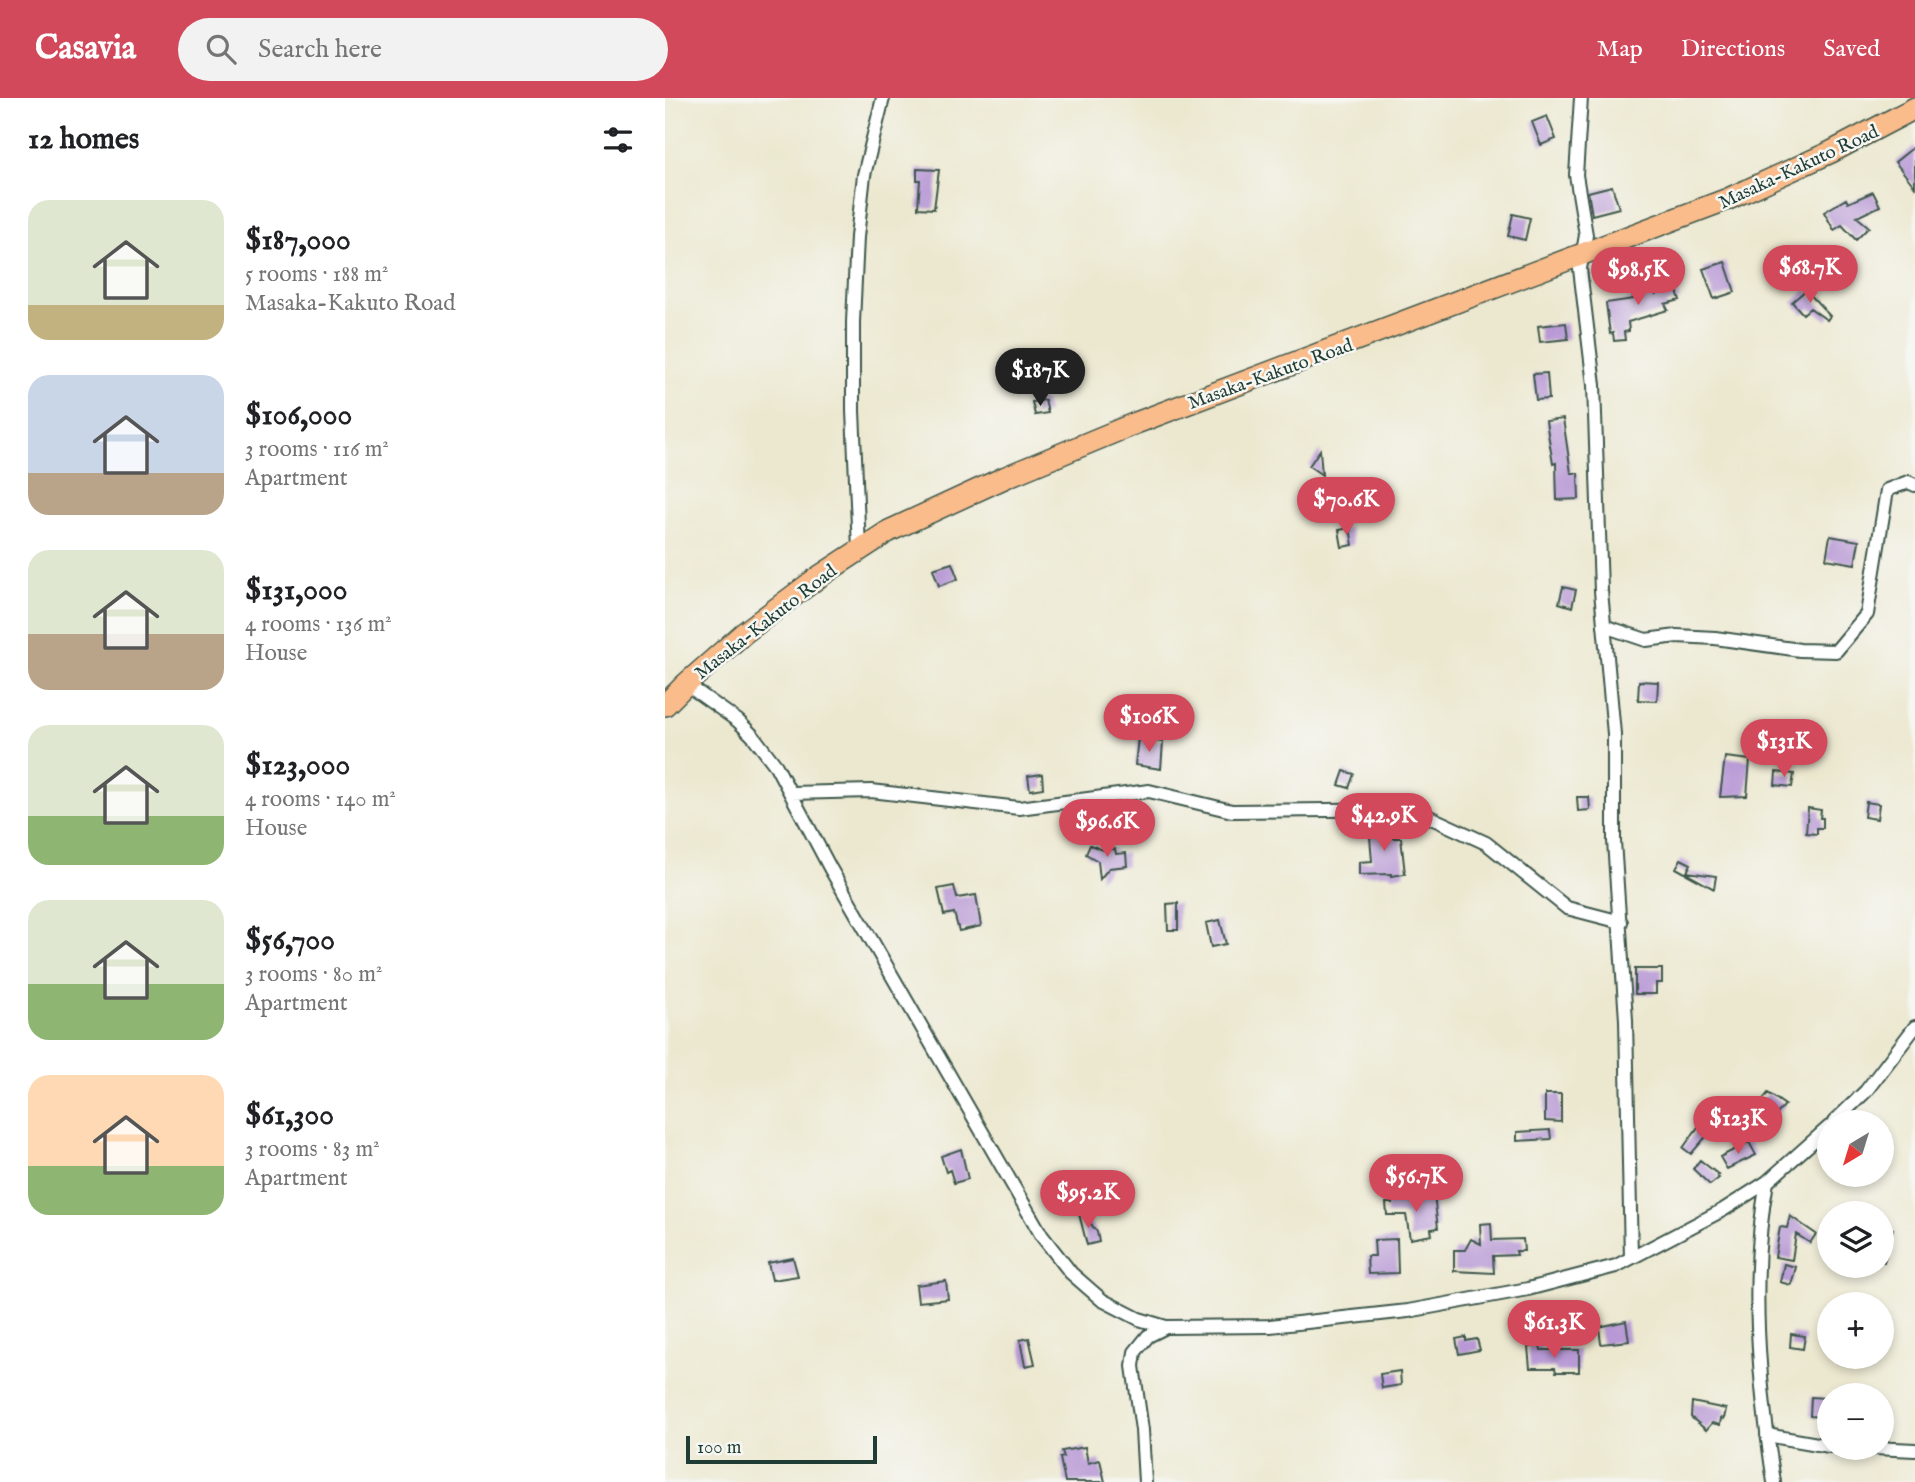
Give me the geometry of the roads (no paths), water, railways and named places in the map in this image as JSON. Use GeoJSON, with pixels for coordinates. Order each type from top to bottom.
{"type":"FeatureCollection","features":[{"type":"Feature","properties":{"kind":"highway","name":"Masaka-Kakuto Road"},"geometry":{"type":"LineString","coordinates":[[665,705],[744,633],[859,549],[939,507],[1078,446],[1728,200],[1831,152],[1915,108]]}},
{"type":"Feature","properties":{"kind":"street"},"geometry":{"type":"LineString","coordinates":[[859,549],[853,411],[857,237],[864,175],[883,98]]}},
{"type":"Feature","properties":{"kind":"street"},"geometry":{"type":"LineString","coordinates":[[1581,98],[1576,175],[1586,234],[1580,269],[1594,385],[1601,591],[1613,734],[1614,841],[1626,1020],[1631,1258]]}},
{"type":"Feature","properties":{"kind":"street"},"geometry":{"type":"LineString","coordinates":[[1604,626],[1646,640],[1677,636],[1702,637],[1800,650],[1836,651],[1867,614],[1888,490],[1908,482],[1915,485]]}},
{"type":"Feature","properties":{"kind":"street"},"geometry":{"type":"LineString","coordinates":[[686,684],[737,721],[753,736],[776,766],[830,868],[1042,1236],[1072,1272],[1101,1300],[1139,1319],[1166,1327],[1270,1326],[1408,1311],[1528,1289],[1616,1266],[1723,1210],[1767,1182],[1817,1138]]}},
{"type":"Feature","properties":{"kind":"street"},"geometry":{"type":"LineString","coordinates":[[791,793],[871,791],[1019,808],[1149,791],[1232,811],[1412,809],[1486,843],[1567,908],[1621,922]]}},
{"type":"Feature","properties":{"kind":"street"},"geometry":{"type":"LineString","coordinates":[[1846,1110],[1866,1091],[1915,1027]]}},
{"type":"Feature","properties":{"kind":"street"},"geometry":{"type":"LineString","coordinates":[[1767,1182],[1759,1227],[1759,1327],[1767,1435],[1774,1482]]}},
{"type":"Feature","properties":{"kind":"street"},"geometry":{"type":"LineString","coordinates":[[1145,1482],[1142,1430],[1133,1366],[1135,1352],[1148,1336],[1166,1327]]}},
{"type":"Feature","properties":{"kind":"street"},"geometry":{"type":"LineString","coordinates":[[1767,1435],[1817,1444]]}},
{"type":"Feature","properties":{"kind":"street"},"geometry":{"type":"LineString","coordinates":[[1894,1449],[1915,1450]]}}]}
